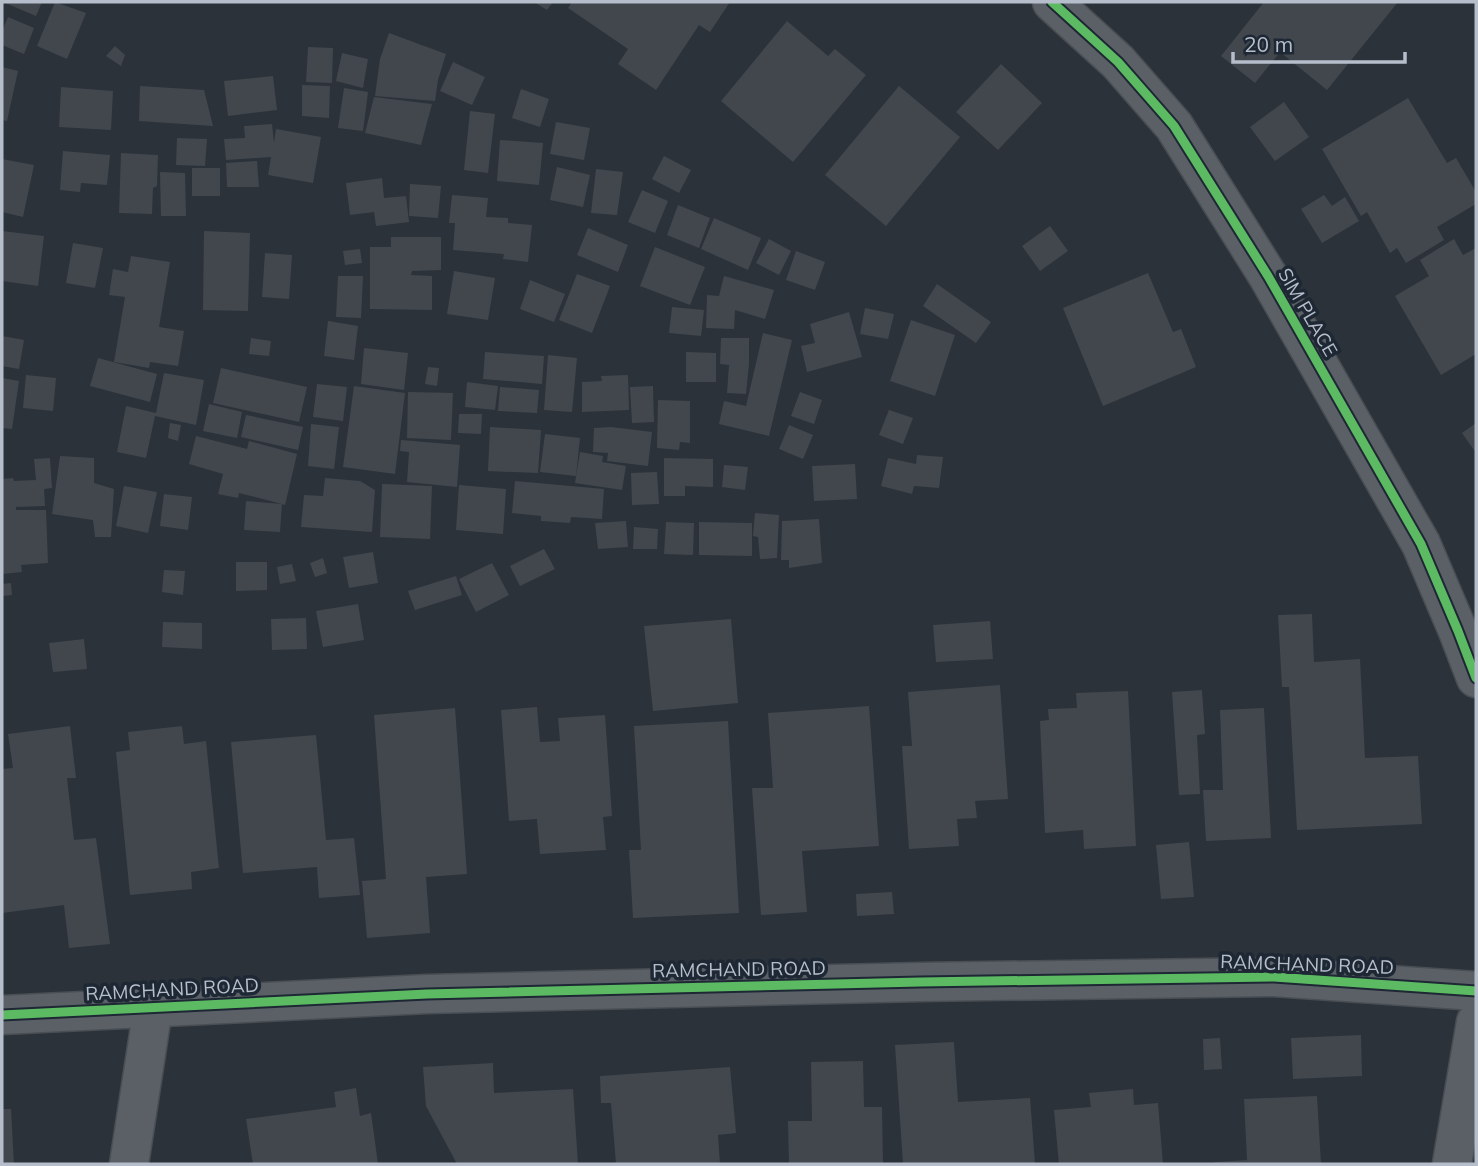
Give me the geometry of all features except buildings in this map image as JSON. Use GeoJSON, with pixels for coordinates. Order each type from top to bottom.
{"type":"FeatureCollection","features":[{"type":"Feature","properties":{"kind":"street","name":"SIM PLACE"},"geometry":{"type":"LineString","coordinates":[[1052,2],[1118,62],[1174,126],[1232,218],[1421,544],[1476,678]]}},
{"type":"Feature","properties":{"kind":"street","name":"RAMCHAND ROAD"},"geometry":{"type":"LineString","coordinates":[[2,1015],[428,993],[920,982],[1274,977],[1476,991]]}},
{"type":"Feature","properties":{"kind":"street"},"geometry":{"type":"LineString","coordinates":[[129,1164],[153,1007]]}},
{"type":"Feature","properties":{"kind":"street"},"geometry":{"type":"LineString","coordinates":[[1452,1164],[1476,1022]]}},
{"type":"Feature","properties":{"kind":"cycle path"},"geometry":{"type":"LineString","coordinates":[[1052,2],[1118,62],[1174,126],[1268,276],[1421,544],[1476,678]]}},
{"type":"Feature","properties":{"kind":"cycle path"},"geometry":{"type":"LineString","coordinates":[[2,1015],[427,994],[920,982],[1274,977],[1476,991]]}}]}
